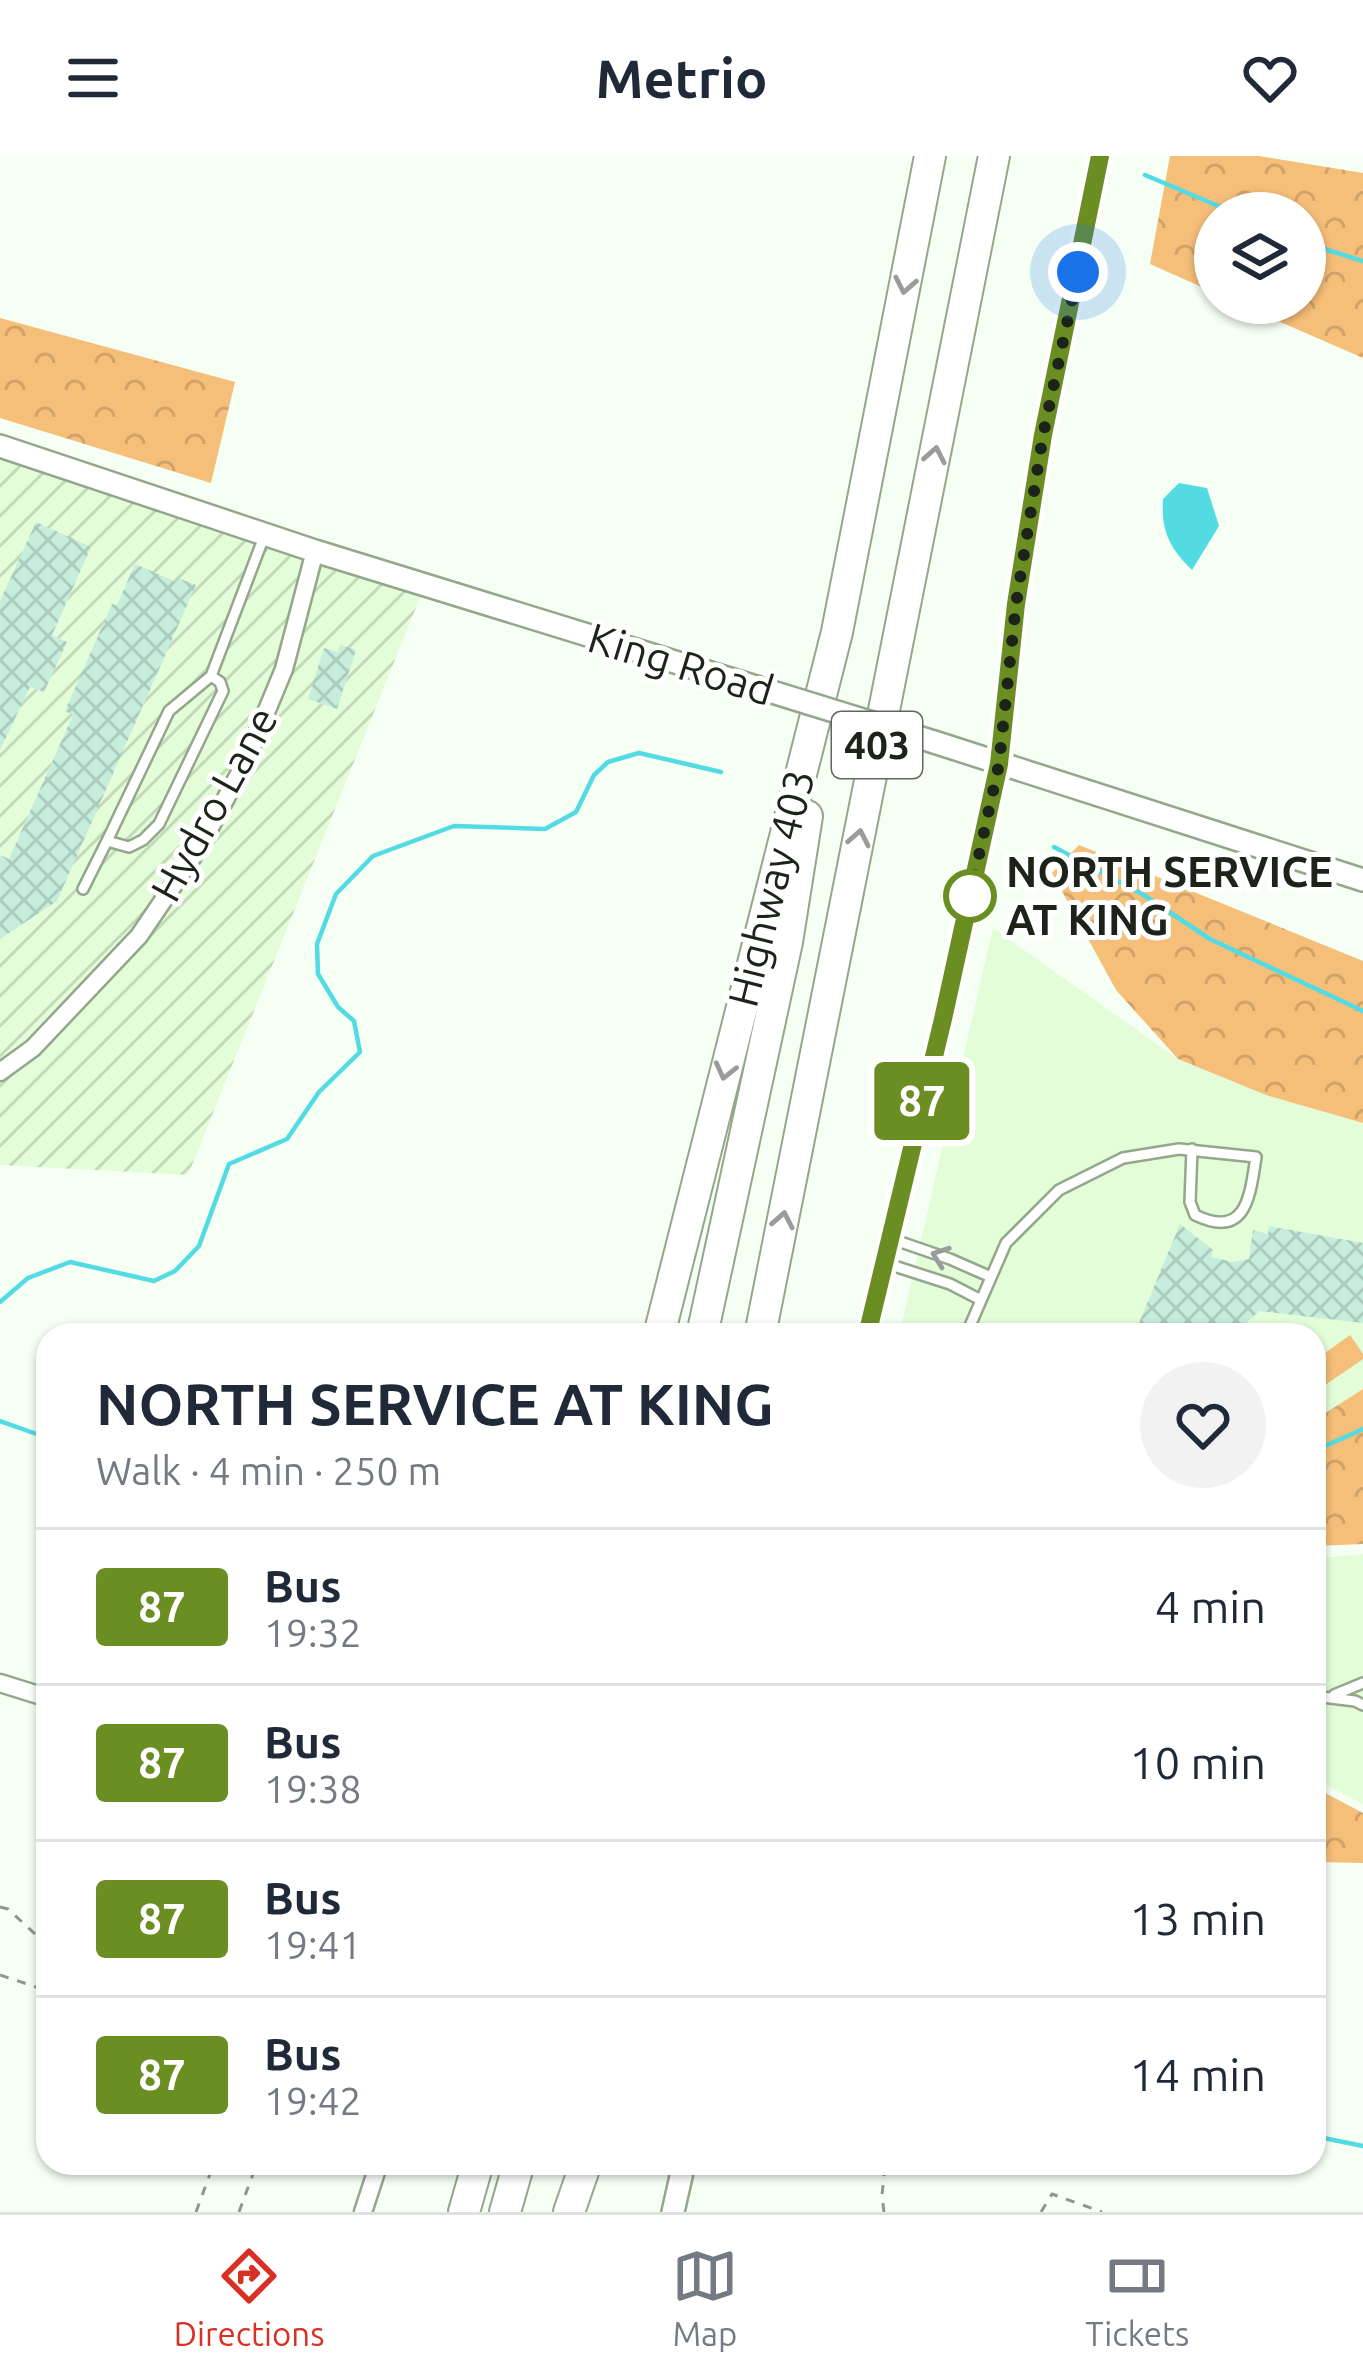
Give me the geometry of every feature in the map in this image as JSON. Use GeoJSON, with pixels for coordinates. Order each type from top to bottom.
{"type":"FeatureCollection","features":[{"type":"Feature","properties":{"kind":"highway","name":"Highway 403"},"geometry":{"type":"LineString","coordinates":[[662,1323],[837,632],[930,156]]}},
{"type":"Feature","properties":{"kind":"highway","name":"Highway 403"},"geometry":{"type":"LineString","coordinates":[[762,1323],[994,156]]}},
{"type":"Feature","properties":{"kind":"highway"},"geometry":{"type":"LineString","coordinates":[[705,1323],[787,942],[837,632]]}},
{"type":"Feature","properties":{"kind":"highway"},"geometry":{"type":"LineString","coordinates":[[464,2212],[475,2175]]}},
{"type":"Feature","properties":{"kind":"highway"},"geometry":{"type":"LineString","coordinates":[[505,2212],[515,2175]]}},
{"type":"Feature","properties":{"kind":"highway"},"geometry":{"type":"LineString","coordinates":[[569,2212],[582,2175]]}},
{"type":"Feature","properties":{"kind":"highway"},"geometry":{"type":"LineString","coordinates":[[590,2212],[600,2175]]}},
{"type":"Feature","properties":{"kind":"street"},"geometry":{"type":"LineString","coordinates":[[870,1323],[999,764],[1016,604],[1040,456],[1100,156]]}},
{"type":"Feature","properties":{"kind":"street","name":"King Road"},"geometry":{"type":"LineString","coordinates":[[0,446],[316,551],[1363,880]]}},
{"type":"Feature","properties":{"kind":"street","name":"Hydro Lane"},"geometry":{"type":"LineString","coordinates":[[0,1072],[32,1048],[139,936],[200,846],[245,763],[284,669],[316,551]]}},
{"type":"Feature","properties":{"kind":"street"},"geometry":{"type":"LineString","coordinates":[[0,1683],[36,1694]]}},
{"type":"Feature","properties":{"kind":"street"},"geometry":{"type":"LineString","coordinates":[[362,2212],[375,2175]]}},
{"type":"Feature","properties":{"kind":"street"},"geometry":{"type":"LineString","coordinates":[[673,2212],[681,2175]]}},
{"type":"Feature","properties":{"kind":"lane"},"geometry":{"type":"LineString","coordinates":[[83,889],[169,711],[211,676],[265,534]]}},
{"type":"Feature","properties":{"kind":"lane"},"geometry":{"type":"LineString","coordinates":[[107,841],[128,848],[158,824],[223,691],[211,676]]}},
{"type":"Feature","properties":{"kind":"lane"},"geometry":{"type":"LineString","coordinates":[[971,1323],[1006,1243],[1059,1190],[1123,1158],[1179,1149],[1192,1149],[1256,1157],[1250,1199],[1232,1220],[1195,1215],[1190,1202],[1192,1149]]}},
{"type":"Feature","properties":{"kind":"lane"},"geometry":{"type":"LineString","coordinates":[[889,1238],[991,1277]]}},
{"type":"Feature","properties":{"kind":"lane"},"geometry":{"type":"LineString","coordinates":[[883,1262],[950,1284],[981,1300]]}},
{"type":"Feature","properties":{"kind":"lane"},"geometry":{"type":"LineString","coordinates":[[1329,1697],[1363,1683]]}},
{"type":"Feature","properties":{"kind":"lane"},"geometry":{"type":"LineString","coordinates":[[1326,1697],[1363,1705]]}},
{"type":"Feature","properties":{"kind":"path"},"geometry":{"type":"LineString","coordinates":[[0,1907],[36,1935]]}},
{"type":"Feature","properties":{"kind":"path"},"geometry":{"type":"LineString","coordinates":[[0,1976],[36,1987]]}},
{"type":"Feature","properties":{"kind":"path"},"geometry":{"type":"LineString","coordinates":[[196,2212],[210,2175]]}},
{"type":"Feature","properties":{"kind":"path"},"geometry":{"type":"LineString","coordinates":[[239,2212],[253,2175]]}},
{"type":"Feature","properties":{"kind":"path"},"geometry":{"type":"LineString","coordinates":[[884,2175],[884,2212]]}},
{"type":"Feature","properties":{"kind":"path"},"geometry":{"type":"LineString","coordinates":[[1041,2212],[1052,2194],[1102,2212]]}},
{"type":"Feature","properties":{"kind":"shaded area"},"geometry":{"type":"Polygon","coordinates":[[[0,453],[421,595],[188,1175],[0,1165],[0,453]]]}},
{"type":"Feature","properties":{"kind":"shaded area"},"geometry":{"type":"Polygon","coordinates":[[[993,928],[1178,1059],[1266,1095],[1363,1123],[1363,1389],[1326,1413],[1326,1323],[902,1323],[993,928]]]}},
{"type":"Feature","properties":{"kind":"shaded area"},"geometry":{"type":"Polygon","coordinates":[[[1363,1554],[1363,1804],[1326,1785],[1326,1558],[1363,1554]]]}},
{"type":"Feature","properties":{"kind":"green space"},"geometry":{"type":"Polygon","coordinates":[[[1170,156],[1259,156],[1363,173],[1363,358],[1285,324],[1326,324],[1326,192],[1194,192],[1194,284],[1150,264],[1170,156]]]}},
{"type":"Feature","properties":{"kind":"green space"},"geometry":{"type":"Polygon","coordinates":[[[0,318],[235,382],[211,483],[0,418],[0,318]]]}},
{"type":"Feature","properties":{"kind":"green space"},"geometry":{"type":"Polygon","coordinates":[[[1079,845],[1363,961],[1363,1123],[1266,1095],[1178,1059],[1116,990],[1052,873],[1079,845]]]}},
{"type":"Feature","properties":{"kind":"green space"},"geometry":{"type":"Polygon","coordinates":[[[1350,1335],[1363,1359],[1326,1384],[1326,1352],[1350,1335]]]}},
{"type":"Feature","properties":{"kind":"green space"},"geometry":{"type":"Polygon","coordinates":[[[1363,1389],[1363,1544],[1326,1546],[1326,1413],[1363,1389]]]}},
{"type":"Feature","properties":{"kind":"green space"},"geometry":{"type":"Polygon","coordinates":[[[1326,1793],[1363,1813],[1363,1863],[1326,1862],[1326,1793]]]}},
{"type":"Feature","properties":{"kind":"water"},"geometry":{"type":"Polygon","coordinates":[[[1179,483],[1207,488],[1219,526],[1192,570],[1172,546],[1163,520],[1163,499],[1179,483]]]}},
{"type":"Feature","properties":{"kind":"building"},"geometry":{"type":"Polygon","coordinates":[[[36,522],[91,547],[52,635],[67,642],[44,692],[30,687],[0,750],[0,601],[36,522]]]}},
{"type":"Feature","properties":{"kind":"building"},"geometry":{"type":"Polygon","coordinates":[[[135,564],[176,582],[178,578],[196,585],[57,901],[0,939],[0,855],[9,859],[73,715],[65,711],[135,564]]]}},
{"type":"Feature","properties":{"kind":"building"},"geometry":{"type":"Polygon","coordinates":[[[340,645],[356,650],[337,709],[308,699],[324,648],[338,652],[340,645]]]}},
{"type":"Feature","properties":{"kind":"building"},"geometry":{"type":"Polygon","coordinates":[[[1180,1224],[1213,1250],[1211,1257],[1233,1262],[1249,1259],[1253,1230],[1268,1234],[1269,1226],[1363,1243],[1363,1323],[1259,1311],[1246,1323],[1139,1323],[1180,1224]]]}},
{"type":"Feature","properties":{"kind":"waterway"},"geometry":{"type":"LineString","coordinates":[[1145,175],[1194,196]]}},
{"type":"Feature","properties":{"kind":"waterway"},"geometry":{"type":"LineString","coordinates":[[1326,250],[1363,261]]}},
{"type":"Feature","properties":{"kind":"waterway"},"geometry":{"type":"LineString","coordinates":[[0,1302],[28,1278],[70,1262],[154,1281],[175,1271],[199,1246],[229,1164],[287,1139],[319,1092],[360,1052],[354,1021],[338,1007],[318,974],[317,944],[336,894],[373,856],[454,826],[545,829],[576,812],[594,775],[608,762],[639,753],[721,772]]}},
{"type":"Feature","properties":{"kind":"waterway"},"geometry":{"type":"LineString","coordinates":[[1054,847],[1142,894],[1210,939],[1363,1011]]}},
{"type":"Feature","properties":{"kind":"waterway"},"geometry":{"type":"LineString","coordinates":[[0,1421],[36,1434]]}},
{"type":"Feature","properties":{"kind":"waterway"},"geometry":{"type":"LineString","coordinates":[[1326,1446],[1363,1429]]}},
{"type":"Feature","properties":{"kind":"waterway"},"geometry":{"type":"LineString","coordinates":[[1326,2138],[1363,2146]]}},
{"type":"Feature","properties":{"kind":"bus line","name":"87"},"geometry":{"type":"LineString","coordinates":[[870,1323],[999,764],[1016,604],[1043,435],[1100,156]]}},
{"type":"Feature","properties":{"kind":"place","name":"NORTH SERVICE AT KING"},"geometry":{"type":"Point","coordinates":[970,896]}},
{"type":"Feature","properties":{"kind":"route"},"geometry":{"type":"LineString","coordinates":[[970,896],[999,764],[1016,604],[1043,435],[1078,272]]}}]}
